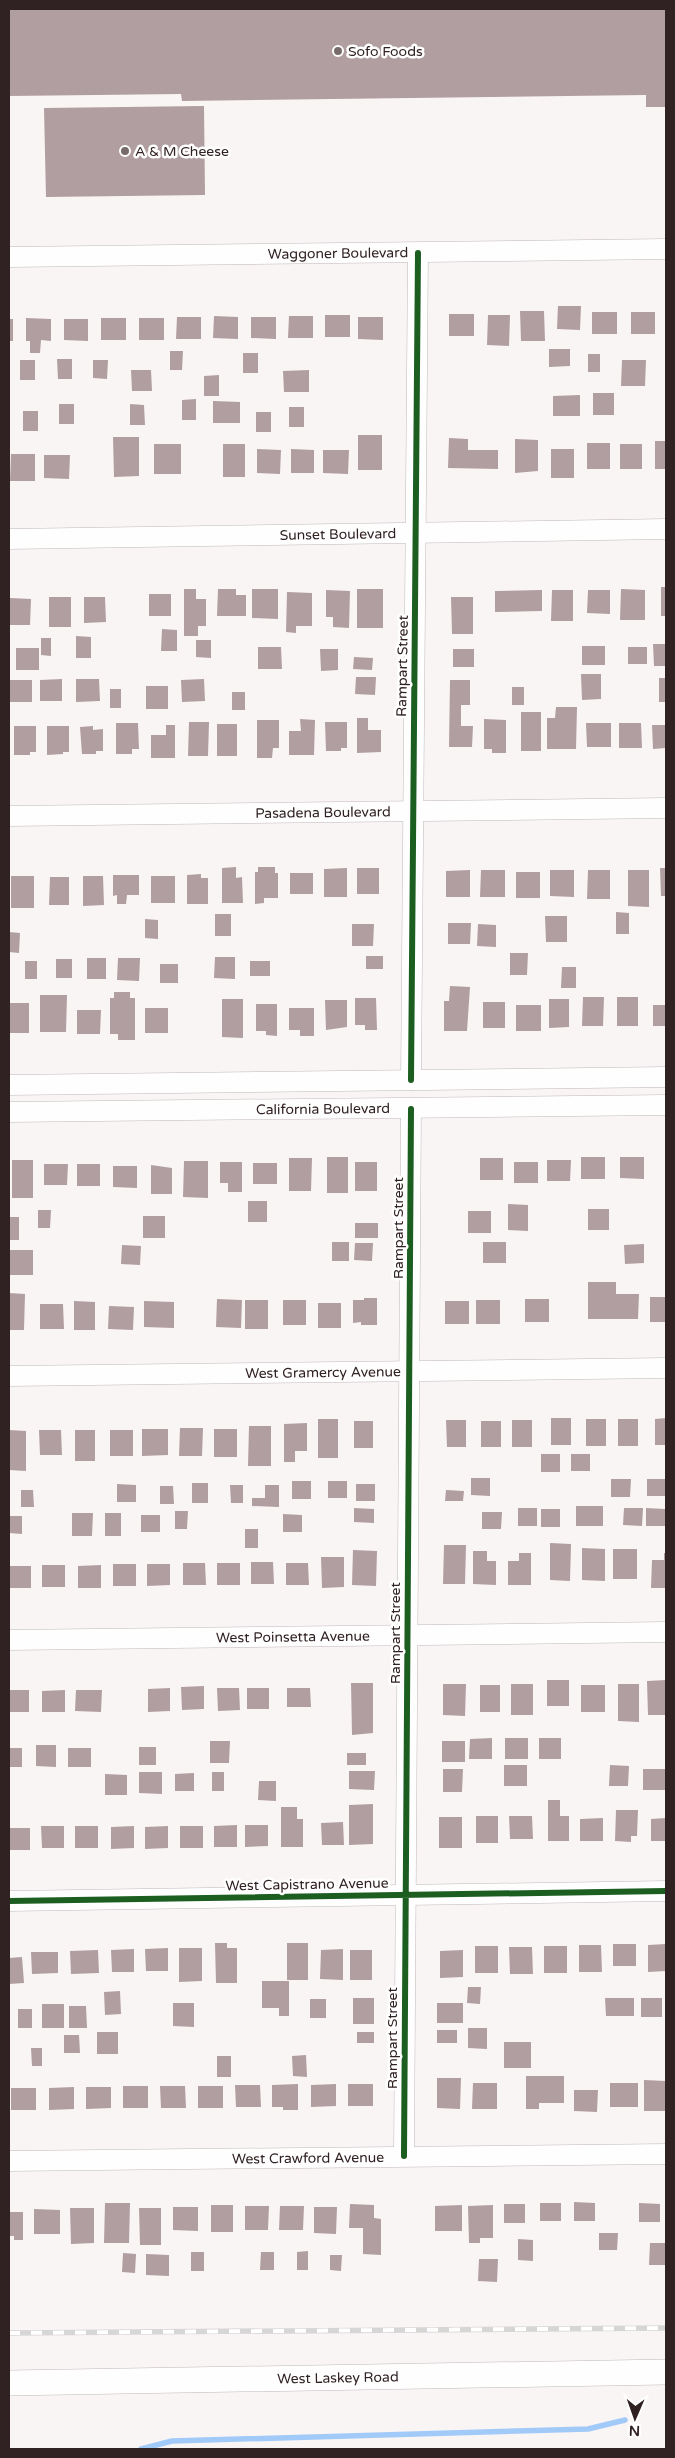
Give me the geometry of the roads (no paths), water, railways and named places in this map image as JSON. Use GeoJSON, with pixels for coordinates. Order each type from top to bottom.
{"type":"FeatureCollection","features":[{"type":"Feature","properties":{"kind":"main road","name":"West Laskey Road"},"geometry":{"type":"LineString","coordinates":[[9,2383],[666,2372]]}},
{"type":"Feature","properties":{"kind":"street","name":"Waggoner Boulevard"},"geometry":{"type":"LineString","coordinates":[[9,257],[666,249]]}},
{"type":"Feature","properties":{"kind":"street","name":"Rampart Street"},"geometry":{"type":"LineString","coordinates":[[411,1080],[418,253]]}},
{"type":"Feature","properties":{"kind":"street","name":"Sunset Boulevard"},"geometry":{"type":"LineString","coordinates":[[9,539],[666,529]]}},
{"type":"Feature","properties":{"kind":"street","name":"Pasadena Boulevard"},"geometry":{"type":"LineString","coordinates":[[9,816],[412,813],[666,808]]}},
{"type":"Feature","properties":{"kind":"street","name":"California Boulevard"},"geometry":{"type":"LineString","coordinates":[[9,1085],[666,1077]]}},
{"type":"Feature","properties":{"kind":"street"},"geometry":{"type":"LineString","coordinates":[[411,1080],[394,1090],[394,1098],[411,1109]]}},
{"type":"Feature","properties":{"kind":"street"},"geometry":{"type":"LineString","coordinates":[[124,1084],[125,1110]]}},
{"type":"Feature","properties":{"kind":"street","name":"California Boulevard"},"geometry":{"type":"LineString","coordinates":[[9,1112],[411,1109],[666,1104]]}},
{"type":"Feature","properties":{"kind":"street","name":"Rampart Street"},"geometry":{"type":"LineString","coordinates":[[404,2156],[411,1109]]}},
{"type":"Feature","properties":{"kind":"street","name":"West Gramercy Avenue"},"geometry":{"type":"LineString","coordinates":[[9,1376],[666,1368]]}},
{"type":"Feature","properties":{"kind":"street","name":"West Poinsetta Avenue"},"geometry":{"type":"LineString","coordinates":[[9,1640],[666,1632]]}},
{"type":"Feature","properties":{"kind":"street","name":"West Capistrano Avenue"},"geometry":{"type":"LineString","coordinates":[[9,1901],[666,1891]]}},
{"type":"Feature","properties":{"kind":"street","name":"West Crawford Avenue"},"geometry":{"type":"LineString","coordinates":[[9,2161],[666,2154]]}},
{"type":"Feature","properties":{"kind":"waterway"},"geometry":{"type":"LineString","coordinates":[[141,2449],[172,2441],[588,2429],[625,2420]]}},
{"type":"Feature","properties":{"kind":"railway"},"geometry":{"type":"LineString","coordinates":[[9,2333],[666,2328]]}},
{"type":"Feature","properties":{"kind":"place","name":"Sofo Foods"},"geometry":{"type":"Point","coordinates":[338,51]}},
{"type":"Feature","properties":{"kind":"place","name":"A & M Cheese"},"geometry":{"type":"Point","coordinates":[125,151]}}]}
